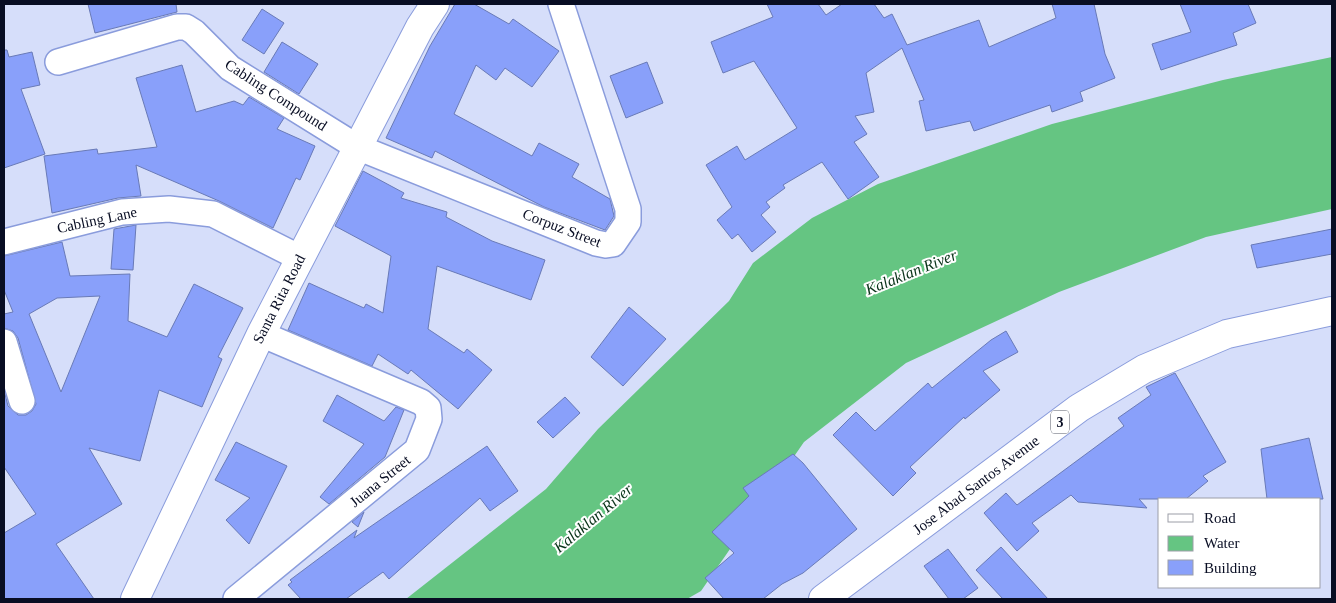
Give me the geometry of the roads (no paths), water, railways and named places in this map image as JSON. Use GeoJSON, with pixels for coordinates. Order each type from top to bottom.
{"type":"FeatureCollection","features":[{"type":"Feature","properties":{"kind":"main road","name":"Santa Rita Road"},"geometry":{"type":"LineString","coordinates":[[135,599],[261,334],[420,27],[435,4]]}},
{"type":"Feature","properties":{"kind":"main road","name":"Jose Abad Santos Avenue"},"geometry":{"type":"LineString","coordinates":[[823,599],[1079,408],[1144,369],[1227,334],[1332,311]]}},
{"type":"Feature","properties":{"kind":"street","name":"Corpuz Street"},"geometry":{"type":"LineString","coordinates":[[357,147],[596,243],[613,244],[628,222],[625,194],[561,4]]}},
{"type":"Feature","properties":{"kind":"street","name":"Cabling Compound"},"geometry":{"type":"LineString","coordinates":[[58,62],[178,27],[186,28],[194,32],[230,68],[357,147]]}},
{"type":"Feature","properties":{"kind":"street","name":"Cabling Lane"},"geometry":{"type":"LineString","coordinates":[[4,242],[122,212],[169,209],[213,214],[300,258]]}},
{"type":"Feature","properties":{"kind":"street","name":"Juana Street"},"geometry":{"type":"LineString","coordinates":[[236,599],[418,450],[429,418],[428,408],[421,402],[261,334]]}},
{"type":"Feature","properties":{"kind":"street"},"geometry":{"type":"LineString","coordinates":[[4,342],[22,401]]}},
{"type":"Feature","properties":{"kind":"water","name":"Kalaklan River"},"geometry":{"type":"Polygon","coordinates":[[[1332,57],[1332,209],[1206,237],[1059,292],[906,363],[804,442],[701,591],[687,599],[406,599],[546,489],[598,429],[729,301],[753,263],[812,218],[878,184],[1052,124],[1223,80],[1332,57]]]}}]}
